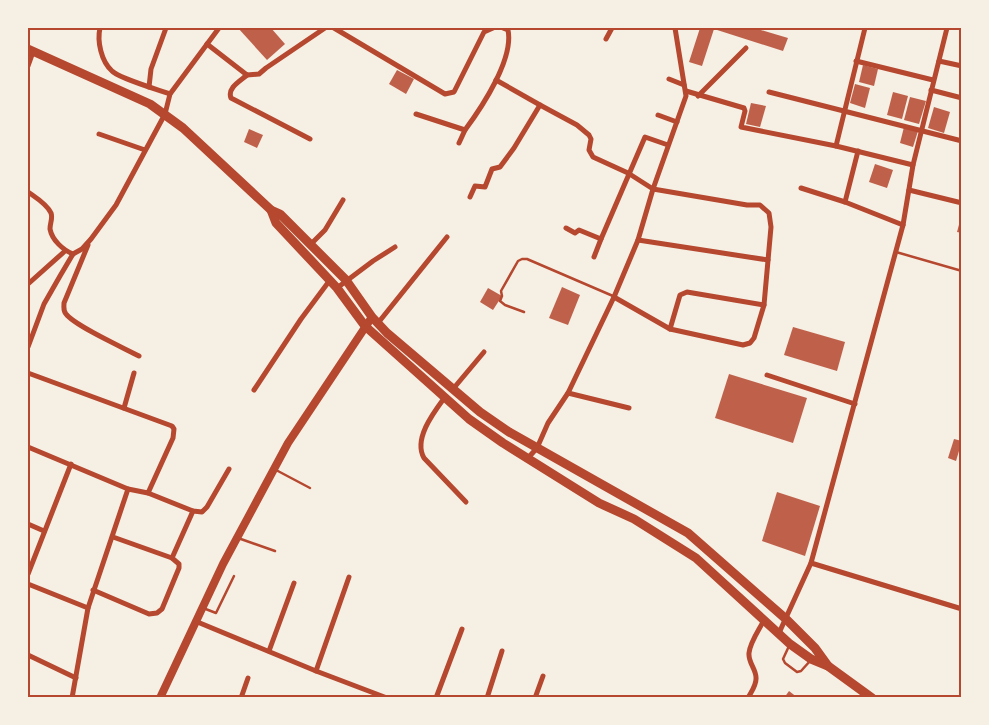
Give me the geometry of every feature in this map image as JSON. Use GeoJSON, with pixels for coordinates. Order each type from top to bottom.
{"type":"FeatureCollection","features":[{"type":"Feature","properties":{"kind":"highway"},"geometry":{"type":"LineString","coordinates":[[30,51],[134,96],[165,114],[184,128],[271,210],[280,214],[312,244],[346,280],[375,320],[480,412],[509,432],[688,533],[786,619],[815,648],[828,666]]}},
{"type":"Feature","properties":{"kind":"highway"},"geometry":{"type":"LineString","coordinates":[[271,210],[276,222],[337,288],[365,326],[483,430],[599,503],[634,519],[696,558],[790,644],[811,659],[828,666],[872,698]]}},
{"type":"Feature","properties":{"kind":"main road"},"geometry":{"type":"LineString","coordinates":[[160,698],[201,608],[288,443],[365,326],[375,320]]}},
{"type":"Feature","properties":{"kind":"street"},"geometry":{"type":"LineString","coordinates":[[100,28],[98,36],[99,46],[112,72],[170,94]]}},
{"type":"Feature","properties":{"kind":"street"},"geometry":{"type":"LineString","coordinates":[[149,87],[151,69],[166,28]]}},
{"type":"Feature","properties":{"kind":"street"},"geometry":{"type":"LineString","coordinates":[[28,347],[44,304],[73,254],[82,249],[91,239],[116,205],[165,114],[170,94],[219,28]]}},
{"type":"Feature","properties":{"kind":"street"},"geometry":{"type":"LineString","coordinates":[[207,44],[247,74],[260,74],[325,28]]}},
{"type":"Feature","properties":{"kind":"street"},"geometry":{"type":"LineString","coordinates":[[334,28],[445,94],[454,92],[484,32],[493,28]]}},
{"type":"Feature","properties":{"kind":"street"},"geometry":{"type":"LineString","coordinates":[[459,143],[496,80],[509,47],[510,38],[508,30],[504,28]]}},
{"type":"Feature","properties":{"kind":"street"},"geometry":{"type":"LineString","coordinates":[[606,39],[612,28]]}},
{"type":"Feature","properties":{"kind":"street"},"geometry":{"type":"LineString","coordinates":[[528,458],[537,448],[548,423],[568,393],[614,297],[638,240],[686,92],[675,30],[669,28]]}},
{"type":"Feature","properties":{"kind":"street"},"geometry":{"type":"LineString","coordinates":[[836,146],[865,28]]}},
{"type":"Feature","properties":{"kind":"street"},"geometry":{"type":"LineString","coordinates":[[779,633],[811,563],[903,226],[913,165],[947,28]]}},
{"type":"Feature","properties":{"kind":"street"},"geometry":{"type":"LineString","coordinates":[[698,96],[746,48]]}},
{"type":"Feature","properties":{"kind":"street"},"geometry":{"type":"LineString","coordinates":[[28,66],[30,51]]}},
{"type":"Feature","properties":{"kind":"street"},"geometry":{"type":"LineString","coordinates":[[856,61],[933,80]]}},
{"type":"Feature","properties":{"kind":"street"},"geometry":{"type":"LineString","coordinates":[[939,61],[962,66]]}},
{"type":"Feature","properties":{"kind":"street"},"geometry":{"type":"LineString","coordinates":[[247,74],[230,90],[231,98],[310,139]]}},
{"type":"Feature","properties":{"kind":"street"},"geometry":{"type":"LineString","coordinates":[[668,79],[684,85]]}},
{"type":"Feature","properties":{"kind":"street"},"geometry":{"type":"LineString","coordinates":[[496,80],[577,125],[591,139],[589,150],[592,157],[628,173],[653,189],[747,205],[760,205],[769,213],[771,227],[764,305],[754,338],[750,343],[743,345],[670,329],[614,297]]}},
{"type":"Feature","properties":{"kind":"street"},"geometry":{"type":"LineString","coordinates":[[931,90],[962,98]]}},
{"type":"Feature","properties":{"kind":"street"},"geometry":{"type":"LineString","coordinates":[[686,92],[744,108],[745,112],[741,127],[836,146],[913,165]]}},
{"type":"Feature","properties":{"kind":"street"},"geometry":{"type":"LineString","coordinates":[[770,92],[962,141]]}},
{"type":"Feature","properties":{"kind":"street"},"geometry":{"type":"LineString","coordinates":[[470,197],[475,186],[485,187],[492,169],[500,167],[540,105]]}},
{"type":"Feature","properties":{"kind":"street"},"geometry":{"type":"LineString","coordinates":[[416,114],[465,130]]}},
{"type":"Feature","properties":{"kind":"street"},"geometry":{"type":"LineString","coordinates":[[658,115],[676,122]]}},
{"type":"Feature","properties":{"kind":"street"},"geometry":{"type":"LineString","coordinates":[[99,134],[145,150]]}},
{"type":"Feature","properties":{"kind":"street"},"geometry":{"type":"LineString","coordinates":[[594,257],[628,173],[645,137],[668,145]]}},
{"type":"Feature","properties":{"kind":"street"},"geometry":{"type":"LineString","coordinates":[[845,202],[858,152]]}},
{"type":"Feature","properties":{"kind":"street"},"geometry":{"type":"LineString","coordinates":[[801,188],[845,202],[903,226]]}},
{"type":"Feature","properties":{"kind":"street"},"geometry":{"type":"LineString","coordinates":[[909,190],[962,203]]}},
{"type":"Feature","properties":{"kind":"street"},"geometry":{"type":"LineString","coordinates":[[28,192],[47,207],[50,212],[50,230],[65,251],[73,254]]}},
{"type":"Feature","properties":{"kind":"street"},"geometry":{"type":"LineString","coordinates":[[312,244],[326,230],[343,200]]}},
{"type":"Feature","properties":{"kind":"street"},"geometry":{"type":"LineString","coordinates":[[566,228],[575,232],[579,230],[600,239]]}},
{"type":"Feature","properties":{"kind":"street"},"geometry":{"type":"LineString","coordinates":[[375,320],[447,237]]}},
{"type":"Feature","properties":{"kind":"street"},"geometry":{"type":"LineString","coordinates":[[91,239],[64,303],[63,309],[65,314],[139,356]]}},
{"type":"Feature","properties":{"kind":"street"},"geometry":{"type":"LineString","coordinates":[[638,240],[768,260]]}},
{"type":"Feature","properties":{"kind":"street"},"geometry":{"type":"LineString","coordinates":[[337,288],[372,260],[394,247]]}},
{"type":"Feature","properties":{"kind":"street"},"geometry":{"type":"LineString","coordinates":[[28,284],[65,251]]}},
{"type":"Feature","properties":{"kind":"street"},"geometry":{"type":"LineString","coordinates":[[254,390],[309,307],[330,280]]}},
{"type":"Feature","properties":{"kind":"street"},"geometry":{"type":"LineString","coordinates":[[670,329],[680,294],[687,292],[764,305]]}},
{"type":"Feature","properties":{"kind":"street"},"geometry":{"type":"LineString","coordinates":[[453,389],[484,352]]}},
{"type":"Feature","properties":{"kind":"street"},"geometry":{"type":"LineString","coordinates":[[28,373],[169,424],[174,429],[173,438],[148,493]]}},
{"type":"Feature","properties":{"kind":"street"},"geometry":{"type":"LineString","coordinates":[[124,408],[134,373]]}},
{"type":"Feature","properties":{"kind":"street"},"geometry":{"type":"LineString","coordinates":[[767,375],[854,404]]}},
{"type":"Feature","properties":{"kind":"street"},"geometry":{"type":"LineString","coordinates":[[568,393],[629,408]]}},
{"type":"Feature","properties":{"kind":"street"},"geometry":{"type":"LineString","coordinates":[[445,397],[428,420],[423,434],[421,451],[424,458],[466,502]]}},
{"type":"Feature","properties":{"kind":"street"},"geometry":{"type":"LineString","coordinates":[[28,447],[128,489],[148,493],[199,513],[204,511],[229,469]]}},
{"type":"Feature","properties":{"kind":"street"},"geometry":{"type":"LineString","coordinates":[[28,574],[71,464]]}},
{"type":"Feature","properties":{"kind":"street"},"geometry":{"type":"LineString","coordinates":[[72,698],[88,608],[128,489]]}},
{"type":"Feature","properties":{"kind":"street"},"geometry":{"type":"LineString","coordinates":[[172,558],[192,511]]}},
{"type":"Feature","properties":{"kind":"street"},"geometry":{"type":"LineString","coordinates":[[28,524],[44,532]]}},
{"type":"Feature","properties":{"kind":"street"},"geometry":{"type":"LineString","coordinates":[[93,590],[149,614],[157,613],[162,609],[179,568],[179,564],[172,558],[113,537]]}},
{"type":"Feature","properties":{"kind":"street"},"geometry":{"type":"LineString","coordinates":[[811,563],[962,609]]}},
{"type":"Feature","properties":{"kind":"street"},"geometry":{"type":"LineString","coordinates":[[316,671],[348,577]]}},
{"type":"Feature","properties":{"kind":"street"},"geometry":{"type":"LineString","coordinates":[[268,651],[294,583]]}},
{"type":"Feature","properties":{"kind":"street"},"geometry":{"type":"LineString","coordinates":[[28,584],[88,608]]}},
{"type":"Feature","properties":{"kind":"street"},"geometry":{"type":"LineString","coordinates":[[748,698],[756,680],[756,674],[748,654],[750,646],[764,620]]}},
{"type":"Feature","properties":{"kind":"street"},"geometry":{"type":"LineString","coordinates":[[195,621],[373,695],[387,698]]}},
{"type":"Feature","properties":{"kind":"street"},"geometry":{"type":"LineString","coordinates":[[436,698],[462,629]]}},
{"type":"Feature","properties":{"kind":"street"},"geometry":{"type":"LineString","coordinates":[[487,698],[502,651]]}},
{"type":"Feature","properties":{"kind":"street"},"geometry":{"type":"LineString","coordinates":[[28,655],[76,678]]}},
{"type":"Feature","properties":{"kind":"street"},"geometry":{"type":"LineString","coordinates":[[535,698],[544,676]]}},
{"type":"Feature","properties":{"kind":"street"},"geometry":{"type":"LineString","coordinates":[[241,698],[248,678]]}},
{"type":"Feature","properties":{"kind":"lane"},"geometry":{"type":"LineString","coordinates":[[896,252],[962,271]]}},
{"type":"Feature","properties":{"kind":"lane"},"geometry":{"type":"LineString","coordinates":[[524,312],[505,305],[500,301],[501,292],[518,261],[523,258],[614,297]]}},
{"type":"Feature","properties":{"kind":"lane"},"geometry":{"type":"LineString","coordinates":[[274,469],[310,488]]}},
{"type":"Feature","properties":{"kind":"lane"},"geometry":{"type":"LineString","coordinates":[[237,537],[275,551]]}},
{"type":"Feature","properties":{"kind":"lane"},"geometry":{"type":"LineString","coordinates":[[201,608],[216,613],[234,576]]}},
{"type":"Feature","properties":{"kind":"lane"},"geometry":{"type":"LineString","coordinates":[[790,644],[784,660],[785,664],[798,672],[811,659]]}},
{"type":"Feature","properties":{"kind":"building"},"geometry":{"type":"Polygon","coordinates":[[[238,28],[271,28],[285,44],[267,60],[238,28]]]}},
{"type":"Feature","properties":{"kind":"building"},"geometry":{"type":"Polygon","coordinates":[[[700,28],[754,28],[788,38],[783,51],[714,29],[702,66],[689,62],[700,28]]]}},
{"type":"Feature","properties":{"kind":"building"},"geometry":{"type":"Polygon","coordinates":[[[863,65],[878,69],[874,86],[859,82],[863,65]]]}},
{"type":"Feature","properties":{"kind":"building"},"geometry":{"type":"Polygon","coordinates":[[[397,70],[414,79],[406,94],[389,84],[397,70]]]}},
{"type":"Feature","properties":{"kind":"building"},"geometry":{"type":"Polygon","coordinates":[[[855,84],[870,88],[865,108],[850,103],[855,84]]]}},
{"type":"Feature","properties":{"kind":"building"},"geometry":{"type":"Polygon","coordinates":[[[893,92],[908,96],[902,119],[887,115],[893,92]]]}},
{"type":"Feature","properties":{"kind":"building"},"geometry":{"type":"Polygon","coordinates":[[[910,97],[926,101],[919,124],[904,120],[910,97]]]}},
{"type":"Feature","properties":{"kind":"building"},"geometry":{"type":"Polygon","coordinates":[[[751,103],[766,106],[760,127],[746,124],[751,103]]]}},
{"type":"Feature","properties":{"kind":"building"},"geometry":{"type":"Polygon","coordinates":[[[934,107],[950,112],[944,133],[928,128],[934,107]]]}},
{"type":"Feature","properties":{"kind":"building"},"geometry":{"type":"Polygon","coordinates":[[[904,127],[918,131],[913,147],[900,143],[904,127]]]}},
{"type":"Feature","properties":{"kind":"building"},"geometry":{"type":"Polygon","coordinates":[[[249,129],[263,135],[257,148],[244,142],[249,129]]]}},
{"type":"Feature","properties":{"kind":"building"},"geometry":{"type":"Polygon","coordinates":[[[875,164],[893,170],[887,188],[869,182],[875,164]]]}},
{"type":"Feature","properties":{"kind":"building"},"geometry":{"type":"Polygon","coordinates":[[[962,217],[962,233],[957,232],[962,217]]]}},
{"type":"Feature","properties":{"kind":"building"},"geometry":{"type":"Polygon","coordinates":[[[562,287],[580,295],[568,325],[549,318],[562,287]]]}},
{"type":"Feature","properties":{"kind":"building"},"geometry":{"type":"Polygon","coordinates":[[[488,288],[502,296],[493,310],[480,302],[488,288]]]}},
{"type":"Feature","properties":{"kind":"building"},"geometry":{"type":"Polygon","coordinates":[[[793,327],[845,342],[837,371],[784,355],[793,327]]]}},
{"type":"Feature","properties":{"kind":"building"},"geometry":{"type":"Polygon","coordinates":[[[729,374],[807,398],[793,443],[715,418],[729,374]]]}},
{"type":"Feature","properties":{"kind":"building"},"geometry":{"type":"Polygon","coordinates":[[[954,439],[962,441],[956,461],[948,458],[954,439]]]}},
{"type":"Feature","properties":{"kind":"building"},"geometry":{"type":"Polygon","coordinates":[[[777,492],[820,506],[805,556],[762,541],[777,492]]]}},
{"type":"Feature","properties":{"kind":"building"},"geometry":{"type":"Polygon","coordinates":[[[789,691],[798,698],[784,698],[789,691]]]}}]}
